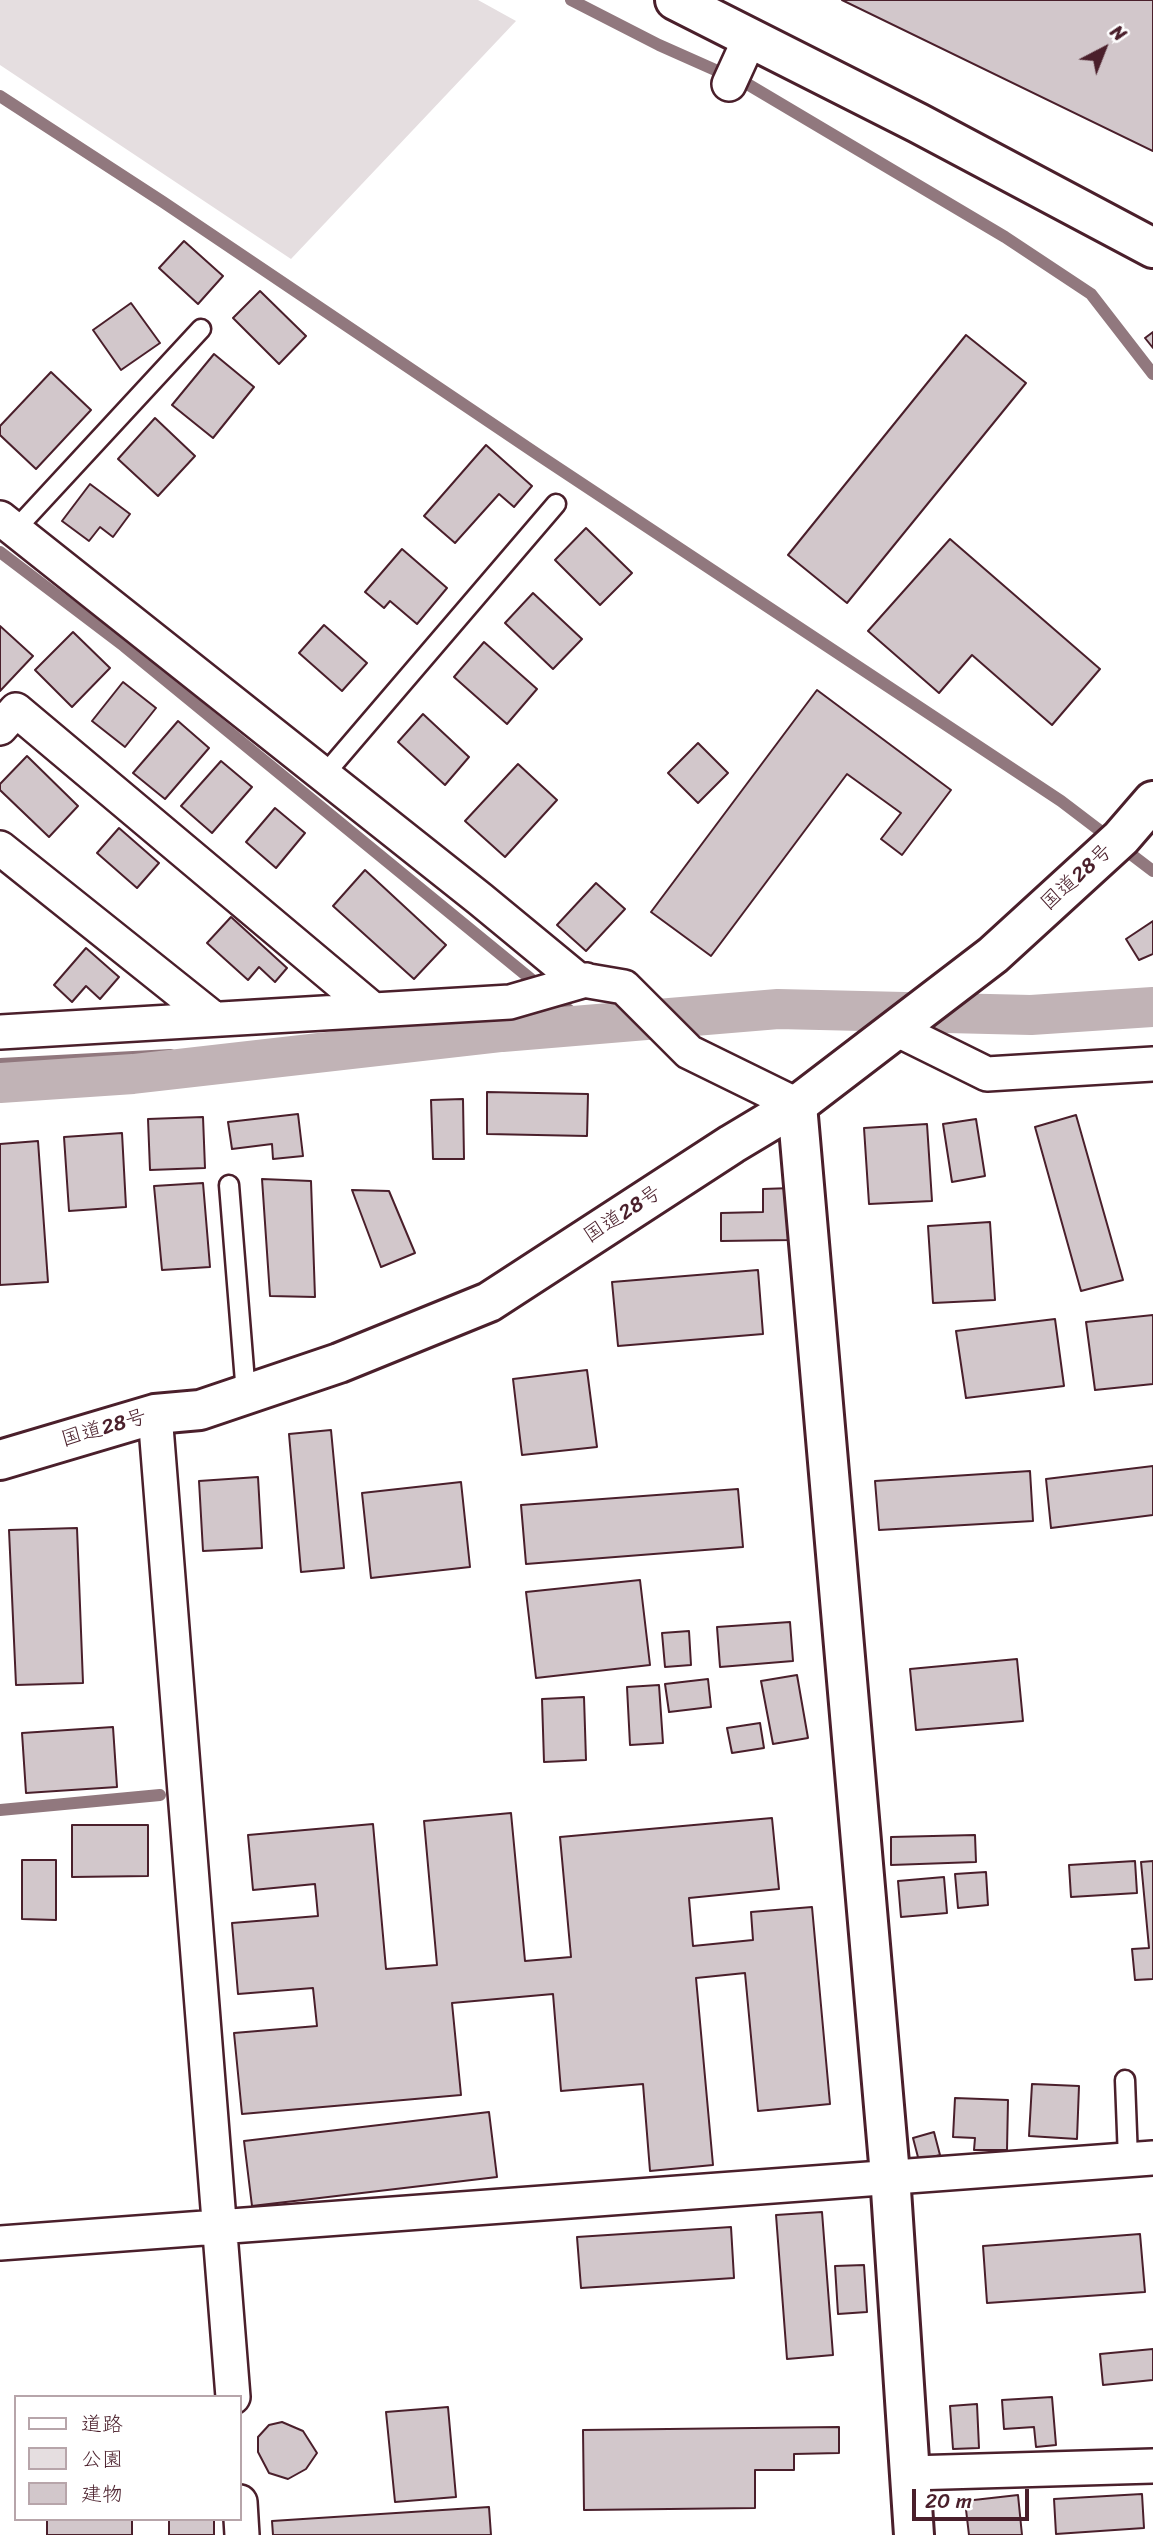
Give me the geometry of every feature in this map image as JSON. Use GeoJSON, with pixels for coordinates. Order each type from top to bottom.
{"type":"FeatureCollection","features":[{"type":"Feature","properties":{"kind":"main road"},"geometry":{"type":"LineString","coordinates":[[675,0],[918,123],[1153,248]]}},
{"type":"Feature","properties":{"kind":"main road","name":"国道28号"},"geometry":{"type":"LineString","coordinates":[[0,1460],[155,1414],[200,1409],[339,1363],[489,1302],[797,1105],[898,1030],[993,955],[1121,838],[1153,801]]}},
{"type":"Feature","properties":{"kind":"main road"},"geometry":{"type":"LineString","coordinates":[[797,1105],[890,2175],[914,2535]]}},
{"type":"Feature","properties":{"kind":"street"},"geometry":{"type":"LineString","coordinates":[[729,84],[750,38]]}},
{"type":"Feature","properties":{"kind":"street"},"geometry":{"type":"LineString","coordinates":[[7,524],[480,899],[547,957],[577,979],[624,987],[689,1052],[797,1105]]}},
{"type":"Feature","properties":{"kind":"street"},"geometry":{"type":"LineString","coordinates":[[0,728],[16,710],[372,1009]]}},
{"type":"Feature","properties":{"kind":"street"},"geometry":{"type":"LineString","coordinates":[[0,848],[214,1019]]}},
{"type":"Feature","properties":{"kind":"street"},"geometry":{"type":"LineString","coordinates":[[0,1032],[510,1002],[586,980]]}},
{"type":"Feature","properties":{"kind":"street"},"geometry":{"type":"LineString","coordinates":[[898,1030],[987,1073],[1153,1063]]}},
{"type":"Feature","properties":{"kind":"street"},"geometry":{"type":"LineString","coordinates":[[155,1414],[233,2395]]}},
{"type":"Feature","properties":{"kind":"street"},"geometry":{"type":"LineString","coordinates":[[0,2243],[1141,2158]]}},
{"type":"Feature","properties":{"kind":"street"},"geometry":{"type":"LineString","coordinates":[[909,2473],[1153,2466]]}},
{"type":"Feature","properties":{"kind":"lane"},"geometry":{"type":"LineString","coordinates":[[7,524],[201,329]]}},
{"type":"Feature","properties":{"kind":"lane"},"geometry":{"type":"LineString","coordinates":[[324,775],[556,504]]}},
{"type":"Feature","properties":{"kind":"lane"},"geometry":{"type":"LineString","coordinates":[[229,1185],[246,1394]]}},
{"type":"Feature","properties":{"kind":"lane"},"geometry":{"type":"LineString","coordinates":[[1125,2080],[1141,2158]]}},
{"type":"Feature","properties":{"kind":"green space"},"geometry":{"type":"Polygon","coordinates":[[[0,0],[478,0],[516,21],[291,259],[0,65],[0,0]]]}},
{"type":"Feature","properties":{"kind":"building"},"geometry":{"type":"Polygon","coordinates":[[[842,0],[1153,0],[1153,151],[842,0]]]}},
{"type":"Feature","properties":{"kind":"building"},"geometry":{"type":"Polygon","coordinates":[[[184,241],[223,276],[198,304],[159,268],[184,241]]]}},
{"type":"Feature","properties":{"kind":"building"},"geometry":{"type":"Polygon","coordinates":[[[260,291],[306,336],[279,364],[233,318],[260,291]]]}},
{"type":"Feature","properties":{"kind":"building"},"geometry":{"type":"Polygon","coordinates":[[[131,303],[160,343],[121,370],[93,330],[131,303]]]}},
{"type":"Feature","properties":{"kind":"building"},"geometry":{"type":"Polygon","coordinates":[[[1153,332],[1153,348],[1145,338],[1153,332]]]}},
{"type":"Feature","properties":{"kind":"building"},"geometry":{"type":"Polygon","coordinates":[[[966,335],[1026,383],[847,603],[788,555],[966,335]]]}},
{"type":"Feature","properties":{"kind":"building"},"geometry":{"type":"Polygon","coordinates":[[[214,354],[254,387],[213,438],[172,405],[214,354]]]}},
{"type":"Feature","properties":{"kind":"building"},"geometry":{"type":"Polygon","coordinates":[[[51,372],[91,410],[36,469],[0,435],[0,426],[51,372]]]}},
{"type":"Feature","properties":{"kind":"building"},"geometry":{"type":"Polygon","coordinates":[[[155,418],[195,456],[158,496],[118,459],[155,418]]]}},
{"type":"Feature","properties":{"kind":"building"},"geometry":{"type":"Polygon","coordinates":[[[486,445],[532,486],[514,507],[499,494],[455,543],[424,516],[486,445]]]}},
{"type":"Feature","properties":{"kind":"building"},"geometry":{"type":"Polygon","coordinates":[[[90,484],[130,514],[113,537],[100,527],[89,541],[62,521],[90,484]]]}},
{"type":"Feature","properties":{"kind":"building"},"geometry":{"type":"Polygon","coordinates":[[[586,528],[632,573],[600,605],[555,560],[586,528]]]}},
{"type":"Feature","properties":{"kind":"building"},"geometry":{"type":"Polygon","coordinates":[[[950,539],[1100,669],[1052,725],[972,655],[939,693],[868,631],[950,539]]]}},
{"type":"Feature","properties":{"kind":"building"},"geometry":{"type":"Polygon","coordinates":[[[402,549],[447,588],[417,624],[390,601],[384,608],[365,592],[402,549]]]}},
{"type":"Feature","properties":{"kind":"building"},"geometry":{"type":"Polygon","coordinates":[[[533,593],[582,639],[553,669],[505,623],[533,593]]]}},
{"type":"Feature","properties":{"kind":"building"},"geometry":{"type":"Polygon","coordinates":[[[324,625],[367,663],[342,691],[299,653],[324,625]]]}},
{"type":"Feature","properties":{"kind":"building"},"geometry":{"type":"Polygon","coordinates":[[[0,626],[33,656],[0,691],[0,626]]]}},
{"type":"Feature","properties":{"kind":"building"},"geometry":{"type":"Polygon","coordinates":[[[73,632],[110,668],[72,707],[35,670],[73,632]]]}},
{"type":"Feature","properties":{"kind":"building"},"geometry":{"type":"Polygon","coordinates":[[[484,642],[537,689],[507,724],[454,677],[484,642]]]}},
{"type":"Feature","properties":{"kind":"building"},"geometry":{"type":"Polygon","coordinates":[[[123,682],[156,708],[125,747],[92,721],[123,682]]]}},
{"type":"Feature","properties":{"kind":"building"},"geometry":{"type":"Polygon","coordinates":[[[817,690],[951,790],[902,855],[881,839],[901,813],[847,774],[711,956],[651,912],[817,690]]]}},
{"type":"Feature","properties":{"kind":"building"},"geometry":{"type":"Polygon","coordinates":[[[423,714],[469,757],[445,785],[398,742],[423,714]]]}},
{"type":"Feature","properties":{"kind":"building"},"geometry":{"type":"Polygon","coordinates":[[[178,721],[209,748],[165,799],[133,773],[178,721]]]}},
{"type":"Feature","properties":{"kind":"building"},"geometry":{"type":"Polygon","coordinates":[[[698,743],[728,773],[698,803],[668,773],[698,743]]]}},
{"type":"Feature","properties":{"kind":"building"},"geometry":{"type":"Polygon","coordinates":[[[27,756],[78,806],[49,837],[0,790],[0,784],[27,756]]]}},
{"type":"Feature","properties":{"kind":"building"},"geometry":{"type":"Polygon","coordinates":[[[221,761],[252,787],[212,833],[181,806],[221,761]]]}},
{"type":"Feature","properties":{"kind":"building"},"geometry":{"type":"Polygon","coordinates":[[[518,764],[557,800],[505,857],[465,821],[518,764]]]}},
{"type":"Feature","properties":{"kind":"building"},"geometry":{"type":"Polygon","coordinates":[[[275,808],[305,833],[276,868],[246,842],[275,808]]]}},
{"type":"Feature","properties":{"kind":"building"},"geometry":{"type":"Polygon","coordinates":[[[119,828],[159,863],[137,888],[97,853],[119,828]]]}},
{"type":"Feature","properties":{"kind":"building"},"geometry":{"type":"Polygon","coordinates":[[[365,870],[446,945],[414,979],[333,906],[365,870]]]}},
{"type":"Feature","properties":{"kind":"building"},"geometry":{"type":"Polygon","coordinates":[[[596,883],[625,909],[586,951],[557,925],[596,883]]]}},
{"type":"Feature","properties":{"kind":"building"},"geometry":{"type":"Polygon","coordinates":[[[231,917],[287,968],[275,982],[259,967],[248,980],[207,943],[231,917]]]}},
{"type":"Feature","properties":{"kind":"building"},"geometry":{"type":"Polygon","coordinates":[[[1153,921],[1153,954],[1139,960],[1126,939],[1153,921]]]}},
{"type":"Feature","properties":{"kind":"building"},"geometry":{"type":"Polygon","coordinates":[[[86,948],[119,977],[100,999],[86,986],[72,1002],[54,985],[86,948]]]}},
{"type":"Feature","properties":{"kind":"building"},"geometry":{"type":"Polygon","coordinates":[[[487,1092],[588,1094],[587,1136],[487,1134],[487,1092]]]}},
{"type":"Feature","properties":{"kind":"building"},"geometry":{"type":"Polygon","coordinates":[[[463,1099],[464,1159],[433,1159],[431,1100],[463,1099]]]}},
{"type":"Feature","properties":{"kind":"building"},"geometry":{"type":"Polygon","coordinates":[[[298,1114],[303,1156],[273,1159],[272,1144],[232,1149],[228,1122],[298,1114]]]}},
{"type":"Feature","properties":{"kind":"building"},"geometry":{"type":"Polygon","coordinates":[[[1076,1115],[1123,1280],[1081,1291],[1035,1127],[1076,1115]]]}},
{"type":"Feature","properties":{"kind":"building"},"geometry":{"type":"Polygon","coordinates":[[[203,1117],[205,1168],[150,1170],[148,1119],[203,1117]]]}},
{"type":"Feature","properties":{"kind":"building"},"geometry":{"type":"Polygon","coordinates":[[[976,1119],[985,1176],[952,1182],[943,1124],[976,1119]]]}},
{"type":"Feature","properties":{"kind":"building"},"geometry":{"type":"Polygon","coordinates":[[[927,1124],[932,1201],[869,1204],[864,1128],[927,1124]]]}},
{"type":"Feature","properties":{"kind":"building"},"geometry":{"type":"Polygon","coordinates":[[[122,1133],[126,1207],[69,1211],[64,1137],[122,1133]]]}},
{"type":"Feature","properties":{"kind":"building"},"geometry":{"type":"Polygon","coordinates":[[[38,1141],[48,1282],[0,1285],[0,1144],[38,1141]]]}},
{"type":"Feature","properties":{"kind":"building"},"geometry":{"type":"Polygon","coordinates":[[[262,1179],[311,1181],[315,1297],[270,1296],[262,1179]]]}},
{"type":"Feature","properties":{"kind":"building"},"geometry":{"type":"Polygon","coordinates":[[[203,1183],[210,1267],[162,1270],[154,1186],[203,1183]]]}},
{"type":"Feature","properties":{"kind":"building"},"geometry":{"type":"Polygon","coordinates":[[[792,1188],[792,1240],[721,1241],[721,1213],[763,1212],[763,1189],[792,1188]]]}},
{"type":"Feature","properties":{"kind":"building"},"geometry":{"type":"Polygon","coordinates":[[[352,1190],[389,1191],[415,1253],[381,1267],[352,1190]]]}},
{"type":"Feature","properties":{"kind":"building"},"geometry":{"type":"Polygon","coordinates":[[[990,1222],[995,1300],[933,1303],[928,1226],[990,1222]]]}},
{"type":"Feature","properties":{"kind":"building"},"geometry":{"type":"Polygon","coordinates":[[[758,1270],[763,1334],[618,1346],[612,1282],[758,1270]]]}},
{"type":"Feature","properties":{"kind":"building"},"geometry":{"type":"Polygon","coordinates":[[[1153,1315],[1153,1384],[1095,1390],[1086,1322],[1153,1315]]]}},
{"type":"Feature","properties":{"kind":"building"},"geometry":{"type":"Polygon","coordinates":[[[1055,1319],[1064,1386],[966,1398],[956,1331],[1055,1319]]]}},
{"type":"Feature","properties":{"kind":"building"},"geometry":{"type":"Polygon","coordinates":[[[587,1370],[597,1447],[522,1455],[513,1379],[587,1370]]]}},
{"type":"Feature","properties":{"kind":"building"},"geometry":{"type":"Polygon","coordinates":[[[331,1430],[344,1568],[301,1572],[289,1434],[331,1430]]]}},
{"type":"Feature","properties":{"kind":"building"},"geometry":{"type":"Polygon","coordinates":[[[1153,1466],[1153,1515],[1051,1528],[1046,1479],[1153,1466]]]}},
{"type":"Feature","properties":{"kind":"building"},"geometry":{"type":"Polygon","coordinates":[[[1030,1471],[1033,1521],[879,1530],[875,1481],[1030,1471]]]}},
{"type":"Feature","properties":{"kind":"building"},"geometry":{"type":"Polygon","coordinates":[[[258,1477],[262,1548],[203,1551],[199,1481],[258,1477]]]}},
{"type":"Feature","properties":{"kind":"building"},"geometry":{"type":"Polygon","coordinates":[[[461,1482],[470,1567],[371,1578],[362,1493],[461,1482]]]}},
{"type":"Feature","properties":{"kind":"building"},"geometry":{"type":"Polygon","coordinates":[[[738,1489],[743,1547],[526,1564],[521,1505],[738,1489]]]}},
{"type":"Feature","properties":{"kind":"building"},"geometry":{"type":"Polygon","coordinates":[[[77,1528],[83,1683],[16,1685],[9,1530],[77,1528]]]}},
{"type":"Feature","properties":{"kind":"building"},"geometry":{"type":"Polygon","coordinates":[[[640,1580],[650,1665],[536,1678],[526,1592],[640,1580]]]}},
{"type":"Feature","properties":{"kind":"building"},"geometry":{"type":"Polygon","coordinates":[[[790,1622],[793,1661],[720,1667],[717,1627],[790,1622]]]}},
{"type":"Feature","properties":{"kind":"building"},"geometry":{"type":"Polygon","coordinates":[[[689,1631],[691,1665],[665,1667],[662,1633],[689,1631]]]}},
{"type":"Feature","properties":{"kind":"building"},"geometry":{"type":"Polygon","coordinates":[[[1017,1659],[1023,1721],[916,1730],[910,1669],[1017,1659]]]}},
{"type":"Feature","properties":{"kind":"building"},"geometry":{"type":"Polygon","coordinates":[[[797,1675],[808,1738],[773,1744],[761,1681],[797,1675]]]}},
{"type":"Feature","properties":{"kind":"building"},"geometry":{"type":"Polygon","coordinates":[[[708,1679],[711,1707],[669,1712],[665,1684],[708,1679]]]}},
{"type":"Feature","properties":{"kind":"building"},"geometry":{"type":"Polygon","coordinates":[[[659,1685],[663,1743],[630,1745],[627,1687],[659,1685]]]}},
{"type":"Feature","properties":{"kind":"building"},"geometry":{"type":"Polygon","coordinates":[[[584,1697],[586,1760],[544,1762],[542,1699],[584,1697]]]}},
{"type":"Feature","properties":{"kind":"building"},"geometry":{"type":"Polygon","coordinates":[[[760,1723],[764,1748],[732,1753],[727,1728],[760,1723]]]}},
{"type":"Feature","properties":{"kind":"building"},"geometry":{"type":"Polygon","coordinates":[[[113,1727],[117,1787],[26,1793],[22,1733],[113,1727]]]}},
{"type":"Feature","properties":{"kind":"building"},"geometry":{"type":"Polygon","coordinates":[[[511,1813],[525,1961],[571,1957],[560,1837],[772,1818],[779,1889],[689,1898],[693,1946],[753,1940],[751,1912],[812,1907],[830,2104],[758,2111],[745,1973],[696,1978],[713,2165],[650,2171],[643,2084],[561,2091],[553,1994],[452,2003],[461,2095],[242,2114],[234,2033],[317,2026],[313,1988],[238,1994],[232,1923],[318,1916],[315,1884],[253,1890],[248,1835],[373,1824],[386,1969],[437,1965],[424,1821],[511,1813]]]}},
{"type":"Feature","properties":{"kind":"building"},"geometry":{"type":"Polygon","coordinates":[[[72,1825],[148,1825],[148,1876],[72,1877],[72,1825]]]}},
{"type":"Feature","properties":{"kind":"building"},"geometry":{"type":"Polygon","coordinates":[[[975,1835],[976,1862],[891,1865],[891,1837],[975,1835]]]}},
{"type":"Feature","properties":{"kind":"building"},"geometry":{"type":"Polygon","coordinates":[[[22,1860],[56,1860],[56,1920],[22,1919],[22,1860]]]}},
{"type":"Feature","properties":{"kind":"building"},"geometry":{"type":"Polygon","coordinates":[[[1135,1861],[1137,1893],[1071,1897],[1069,1865],[1135,1861]]]}},
{"type":"Feature","properties":{"kind":"building"},"geometry":{"type":"Polygon","coordinates":[[[1153,1861],[1153,1979],[1135,1980],[1132,1949],[1149,1948],[1141,1862],[1153,1861]]]}},
{"type":"Feature","properties":{"kind":"building"},"geometry":{"type":"Polygon","coordinates":[[[986,1872],[988,1905],[958,1908],[955,1874],[986,1872]]]}},
{"type":"Feature","properties":{"kind":"building"},"geometry":{"type":"Polygon","coordinates":[[[944,1877],[947,1913],[901,1917],[898,1881],[944,1877]]]}},
{"type":"Feature","properties":{"kind":"building"},"geometry":{"type":"Polygon","coordinates":[[[1032,2084],[1079,2086],[1077,2139],[1029,2136],[1032,2084]]]}},
{"type":"Feature","properties":{"kind":"building"},"geometry":{"type":"Polygon","coordinates":[[[955,2098],[1008,2100],[1007,2150],[974,2150],[975,2138],[953,2137],[955,2098]]]}},
{"type":"Feature","properties":{"kind":"building"},"geometry":{"type":"Polygon","coordinates":[[[489,2112],[497,2177],[252,2206],[244,2141],[489,2112]]]}},
{"type":"Feature","properties":{"kind":"building"},"geometry":{"type":"Polygon","coordinates":[[[934,2132],[940,2155],[919,2161],[913,2138],[934,2132]]]}},
{"type":"Feature","properties":{"kind":"building"},"geometry":{"type":"Polygon","coordinates":[[[822,2212],[833,2355],[787,2359],[776,2215],[822,2212]]]}},
{"type":"Feature","properties":{"kind":"building"},"geometry":{"type":"Polygon","coordinates":[[[731,2227],[734,2278],[581,2288],[577,2237],[731,2227]]]}},
{"type":"Feature","properties":{"kind":"building"},"geometry":{"type":"Polygon","coordinates":[[[1140,2234],[1145,2292],[987,2303],[983,2246],[1140,2234]]]}},
{"type":"Feature","properties":{"kind":"building"},"geometry":{"type":"Polygon","coordinates":[[[864,2265],[867,2312],[838,2314],[835,2266],[864,2265]]]}},
{"type":"Feature","properties":{"kind":"building"},"geometry":{"type":"Polygon","coordinates":[[[1153,2349],[1153,2380],[1103,2385],[1100,2354],[1153,2349]]]}},
{"type":"Feature","properties":{"kind":"building"},"geometry":{"type":"Polygon","coordinates":[[[1052,2397],[1056,2445],[1036,2447],[1034,2427],[1004,2429],[1002,2400],[1052,2397]]]}},
{"type":"Feature","properties":{"kind":"building"},"geometry":{"type":"Polygon","coordinates":[[[977,2404],[979,2448],[953,2449],[950,2406],[977,2404]]]}},
{"type":"Feature","properties":{"kind":"building"},"geometry":{"type":"Polygon","coordinates":[[[448,2407],[456,2497],[395,2502],[386,2412],[448,2407]]]}},
{"type":"Feature","properties":{"kind":"building"},"geometry":{"type":"Polygon","coordinates":[[[282,2422],[303,2431],[317,2453],[306,2469],[288,2479],[269,2473],[258,2452],[258,2437],[269,2425],[282,2422]]]}},
{"type":"Feature","properties":{"kind":"building"},"geometry":{"type":"Polygon","coordinates":[[[839,2427],[839,2453],[794,2454],[794,2470],[755,2470],[755,2508],[584,2510],[583,2430],[839,2427]]]}},
{"type":"Feature","properties":{"kind":"building"},"geometry":{"type":"Polygon","coordinates":[[[1142,2494],[1144,2528],[1056,2534],[1054,2499],[1142,2494]]]}},
{"type":"Feature","properties":{"kind":"building"},"geometry":{"type":"Polygon","coordinates":[[[1018,2495],[1022,2535],[969,2535],[965,2501],[1018,2495]]]}},
{"type":"Feature","properties":{"kind":"building"},"geometry":{"type":"Polygon","coordinates":[[[489,2507],[491,2535],[273,2535],[272,2521],[489,2507]]]}},
{"type":"Feature","properties":{"kind":"building"},"geometry":{"type":"Polygon","coordinates":[[[47,2521],[132,2521],[132,2535],[47,2535],[47,2521]]]}},
{"type":"Feature","properties":{"kind":"building"},"geometry":{"type":"Polygon","coordinates":[[[169,2521],[214,2521],[214,2535],[169,2535],[169,2521]]]}},
{"type":"Feature","properties":{"kind":"waterway"},"geometry":{"type":"LineString","coordinates":[[571,0],[659,45],[749,85],[1005,237],[1091,294],[1153,374]]}},
{"type":"Feature","properties":{"kind":"waterway"},"geometry":{"type":"LineString","coordinates":[[0,96],[1061,801],[1153,871]]}},
{"type":"Feature","properties":{"kind":"waterway"},"geometry":{"type":"LineString","coordinates":[[0,552],[124,646],[587,1025]]}},
{"type":"Feature","properties":{"kind":"waterway"},"geometry":{"type":"LineString","coordinates":[[0,1083],[133,1074],[502,1032],[778,1009],[1031,1015],[1153,1007]]}},
{"type":"Feature","properties":{"kind":"waterway"},"geometry":{"type":"LineString","coordinates":[[0,1064],[171,1055]]}},
{"type":"Feature","properties":{"kind":"waterway"},"geometry":{"type":"LineString","coordinates":[[0,1810],[160,1795]]}}]}
